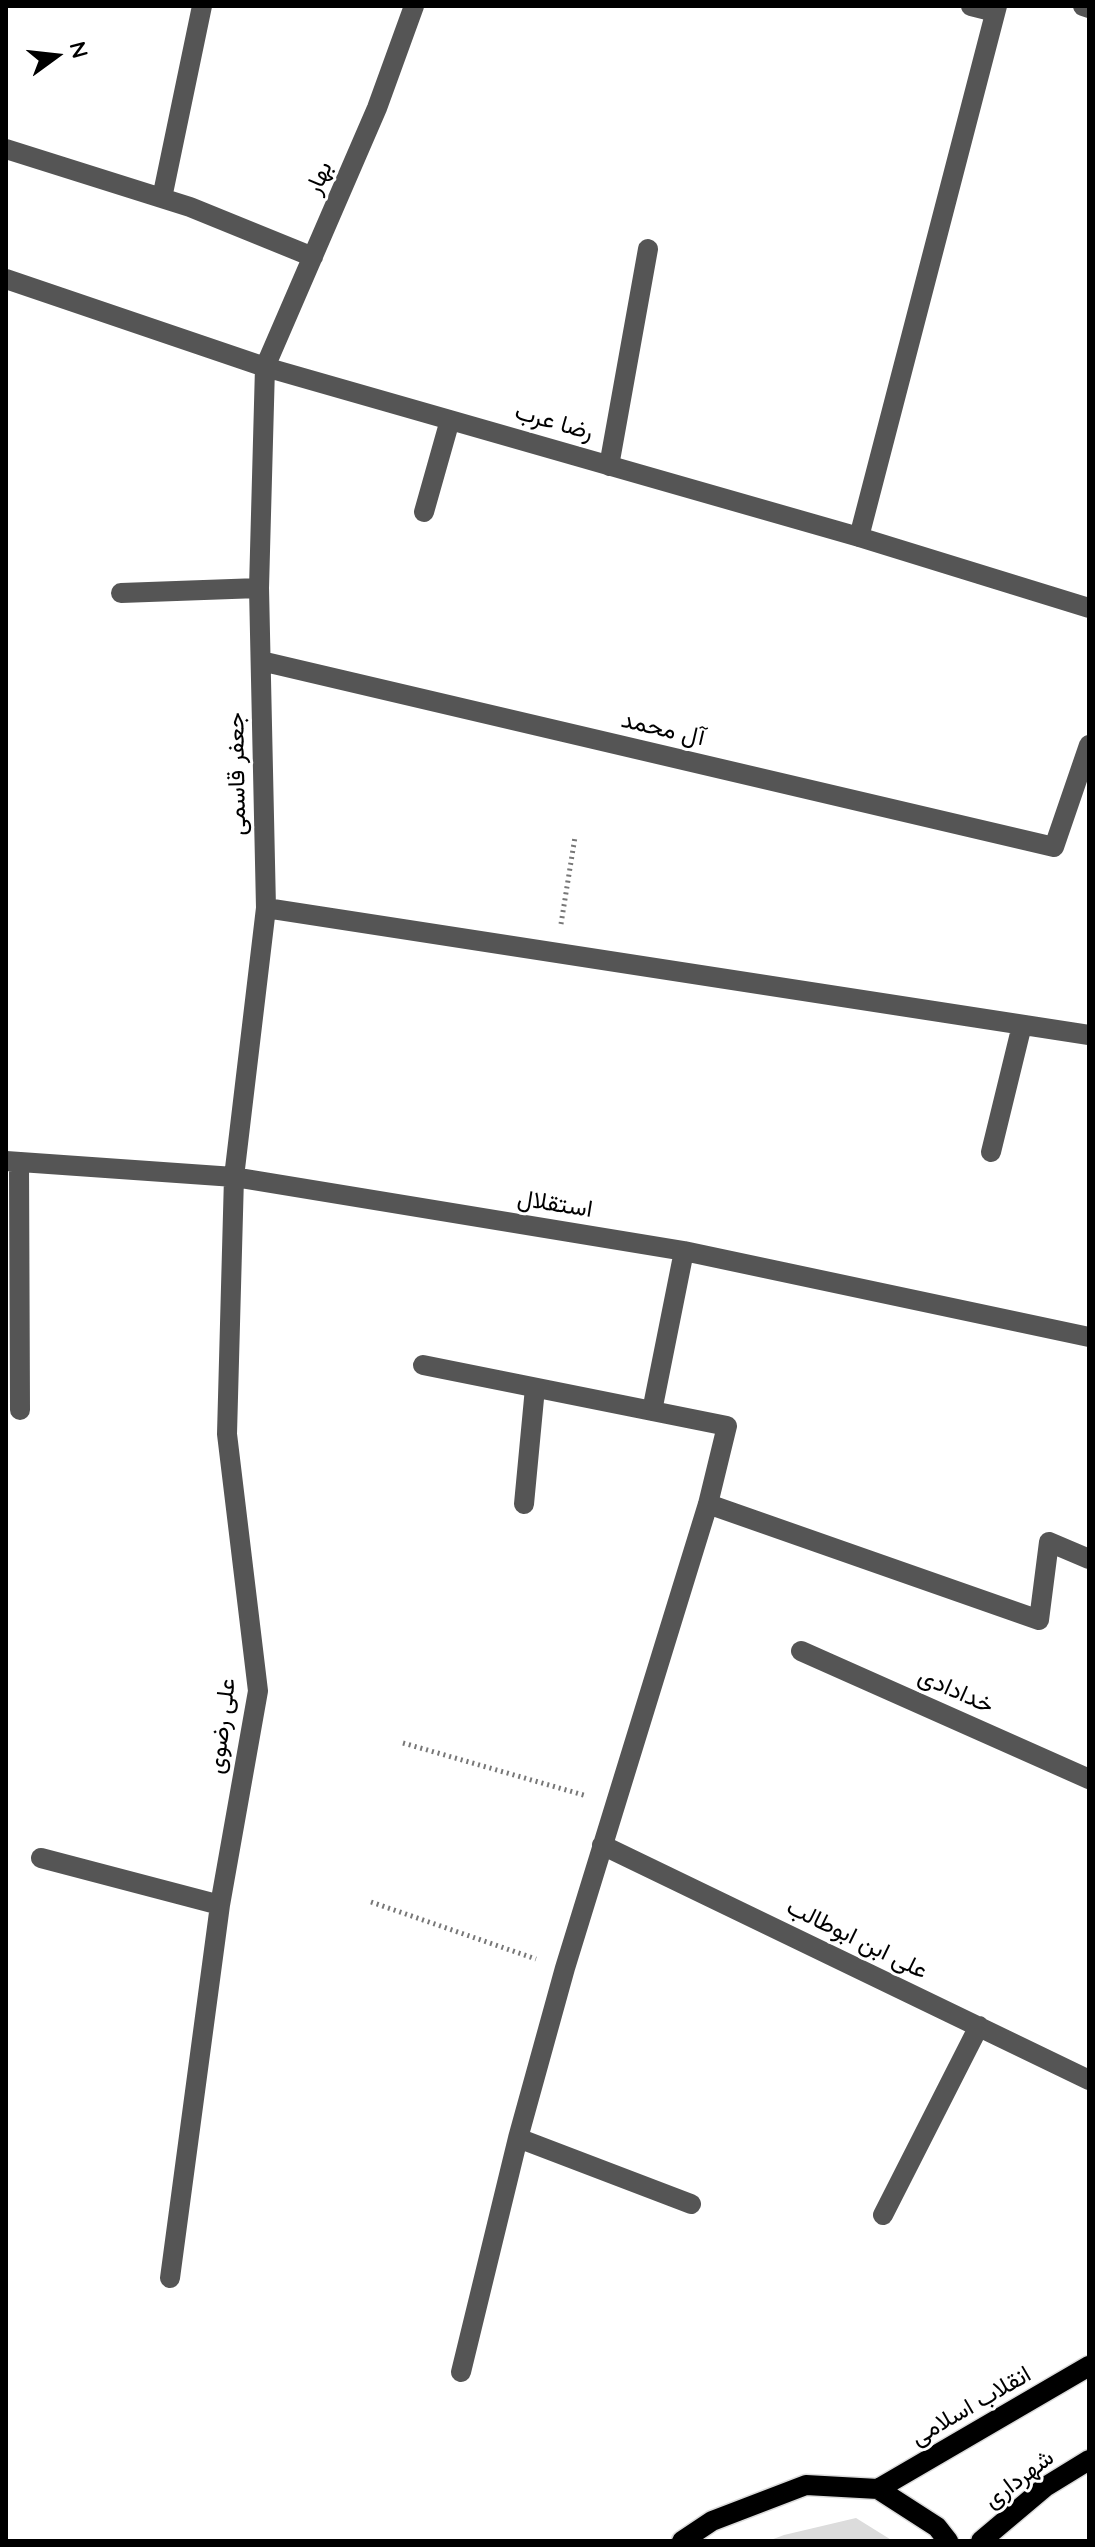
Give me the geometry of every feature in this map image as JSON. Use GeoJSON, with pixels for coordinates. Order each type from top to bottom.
{"type":"FeatureCollection","features":[{"type":"Feature","properties":{"kind":"main road","name":"انقلاب اسلامی"},"geometry":{"type":"LineString","coordinates":[[878,2489],[1089,2366]]}},
{"type":"Feature","properties":{"kind":"main road","name":"شهرداری"},"geometry":{"type":"LineString","coordinates":[[981,2541],[1045,2487],[1089,2460]]}},
{"type":"Feature","properties":{"kind":"main road"},"geometry":{"type":"LineString","coordinates":[[682,2541],[712,2521],[806,2485],[878,2489],[937,2527],[948,2541]]}},
{"type":"Feature","properties":{"kind":"street"},"geometry":{"type":"LineString","coordinates":[[162,198],[202,6]]}},
{"type":"Feature","properties":{"kind":"street","name":"بهار"},"geometry":{"type":"LineString","coordinates":[[265,367],[377,108],[414,6]]}},
{"type":"Feature","properties":{"kind":"street"},"geometry":{"type":"LineString","coordinates":[[859,537],[996,9],[971,6]]}},
{"type":"Feature","properties":{"kind":"street"},"geometry":{"type":"LineString","coordinates":[[1083,6],[1089,8]]}},
{"type":"Feature","properties":{"kind":"street"},"geometry":{"type":"LineString","coordinates":[[6,149],[190,207],[313,257]]}},
{"type":"Feature","properties":{"kind":"street"},"geometry":{"type":"LineString","coordinates":[[609,466],[648,249]]}},
{"type":"Feature","properties":{"kind":"street","name":"رضا عرب"},"geometry":{"type":"LineString","coordinates":[[6,279],[265,367],[859,537],[1089,608]]}},
{"type":"Feature","properties":{"kind":"street","name":"جعفر قاسمی"},"geometry":{"type":"LineString","coordinates":[[234,1177],[266,908],[259,588],[265,367]]}},
{"type":"Feature","properties":{"kind":"street"},"geometry":{"type":"LineString","coordinates":[[424,512],[450,420]]}},
{"type":"Feature","properties":{"kind":"street"},"geometry":{"type":"LineString","coordinates":[[121,593],[259,588]]}},
{"type":"Feature","properties":{"kind":"street","name":"آل محمد"},"geometry":{"type":"LineString","coordinates":[[261,661],[1054,847],[1089,745]]}},
{"type":"Feature","properties":{"kind":"street"},"geometry":{"type":"LineString","coordinates":[[266,908],[1089,1035]]}},
{"type":"Feature","properties":{"kind":"street"},"geometry":{"type":"LineString","coordinates":[[991,1152],[1022,1025]]}},
{"type":"Feature","properties":{"kind":"street"},"geometry":{"type":"LineString","coordinates":[[12,1162],[20,1410]]}},
{"type":"Feature","properties":{"kind":"street","name":"استقلال"},"geometry":{"type":"LineString","coordinates":[[12,1162],[234,1177],[684,1251],[1089,1337]]}},
{"type":"Feature","properties":{"kind":"street","name":"علی رضوی"},"geometry":{"type":"LineString","coordinates":[[170,2278],[220,1905],[258,1691],[227,1434],[234,1177]]}},
{"type":"Feature","properties":{"kind":"street"},"geometry":{"type":"LineString","coordinates":[[652,1411],[684,1251]]}},
{"type":"Feature","properties":{"kind":"street"},"geometry":{"type":"LineString","coordinates":[[423,1365],[727,1426],[708,1504],[565,1968],[518,2138],[461,2372]]}},
{"type":"Feature","properties":{"kind":"street"},"geometry":{"type":"LineString","coordinates":[[524,1504],[535,1388]]}},
{"type":"Feature","properties":{"kind":"street"},"geometry":{"type":"LineString","coordinates":[[708,1504],[1039,1620],[1049,1542],[1089,1559]]}},
{"type":"Feature","properties":{"kind":"street","name":"خدادادی"},"geometry":{"type":"LineString","coordinates":[[801,1651],[1089,1779]]}},
{"type":"Feature","properties":{"kind":"street","name":"علی ابن ابوطالب"},"geometry":{"type":"LineString","coordinates":[[602,1845],[1089,2080]]}},
{"type":"Feature","properties":{"kind":"street"},"geometry":{"type":"LineString","coordinates":[[41,1858],[220,1905]]}},
{"type":"Feature","properties":{"kind":"street"},"geometry":{"type":"LineString","coordinates":[[883,2215],[979,2026]]}},
{"type":"Feature","properties":{"kind":"street"},"geometry":{"type":"LineString","coordinates":[[518,2138],[691,2204]]}},
{"type":"Feature","properties":{"kind":"path"},"geometry":{"type":"LineString","coordinates":[[556,953],[575,837]]}},
{"type":"Feature","properties":{"kind":"path"},"geometry":{"type":"LineString","coordinates":[[403,1743],[614,1804]]}},
{"type":"Feature","properties":{"kind":"path"},"geometry":{"type":"LineString","coordinates":[[371,1902],[565,1968]]}},
{"type":"Feature","properties":{"kind":"shaded area"},"geometry":{"type":"Polygon","coordinates":[[[856,2518],[893,2541],[768,2541],[784,2535],[856,2518]]]}}]}
